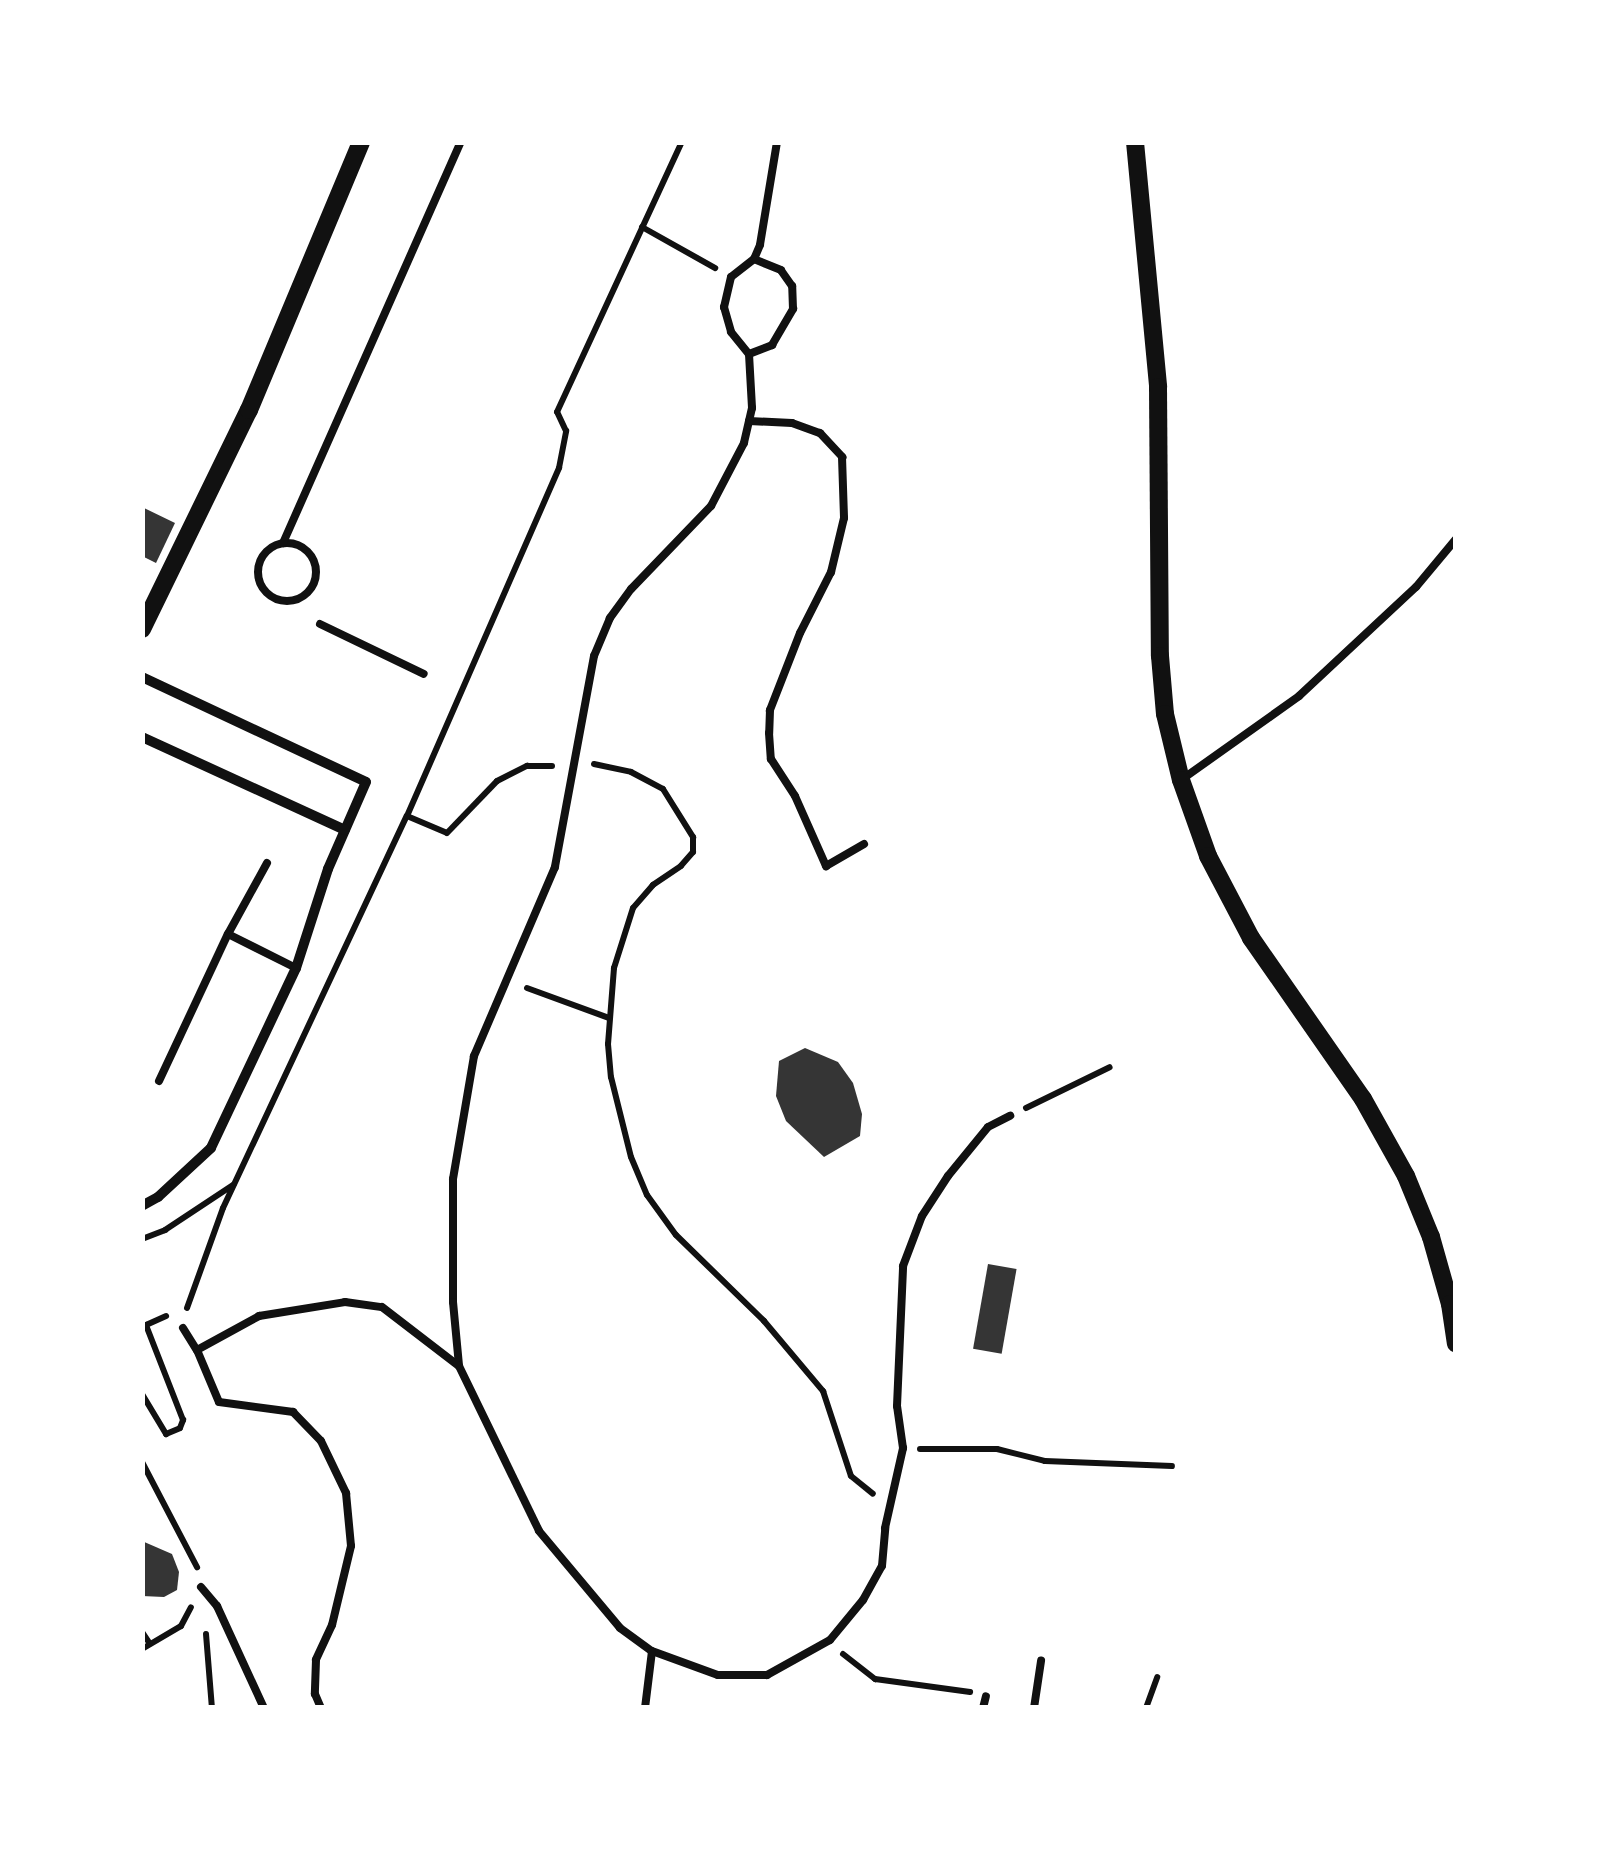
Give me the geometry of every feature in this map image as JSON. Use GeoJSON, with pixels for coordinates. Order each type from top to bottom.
{"type":"FeatureCollection","features":[{"type":"Feature","properties":{"kind":"street"},"geometry":{"type":"LineString","coordinates":[[142,629],[249,410],[361,142]]}},
{"type":"Feature","properties":{"kind":"street"},"geometry":{"type":"LineString","coordinates":[[1135,142],[1158,387],[1160,656],[1166,714],[1180,780],[1208,856],[1251,938],[1363,1100],[1406,1176],[1431,1237],[1450,1304],[1456,1344]]}},
{"type":"Feature","properties":{"kind":"street"},"geometry":{"type":"LineString","coordinates":[[142,676],[366,782],[328,869],[296,968],[210,1148],[158,1198],[142,1206]]}},
{"type":"Feature","properties":{"kind":"street"},"geometry":{"type":"LineString","coordinates":[[142,736],[345,830]]}},
{"type":"Feature","properties":{"kind":"lane"},"geometry":{"type":"LineString","coordinates":[[283,543],[303,546],[315,562],[310,591],[292,600],[267,594],[259,578],[266,552],[283,543],[461,142]]}},
{"type":"Feature","properties":{"kind":"lane"},"geometry":{"type":"LineString","coordinates":[[777,142],[754,259],[731,277],[724,307],[731,332],[749,354],[749,421],[730,477],[711,506],[631,589],[610,618],[594,656],[555,867],[474,1056],[453,1179],[452,1302],[460,1366],[539,1531],[620,1628],[652,1651],[718,1675],[767,1675],[830,1640],[864,1600],[882,1566],[903,1448],[896,1406],[903,1266],[922,1216],[948,1176],[988,1127],[1010,1116]]}},
{"type":"Feature","properties":{"kind":"lane"},"geometry":{"type":"LineString","coordinates":[[749,354],[772,345],[793,309],[792,286],[781,270],[754,259]]}},
{"type":"Feature","properties":{"kind":"lane"},"geometry":{"type":"LineString","coordinates":[[749,421],[792,423],[820,433],[842,457],[844,518],[832,572],[800,633],[770,710],[770,760],[795,796],[826,866],[864,844]]}},
{"type":"Feature","properties":{"kind":"lane"},"geometry":{"type":"LineString","coordinates":[[1180,780],[1299,696],[1416,587],[1454,544]]}},
{"type":"Feature","properties":{"kind":"lane"},"geometry":{"type":"LineString","coordinates":[[320,624],[424,674]]}},
{"type":"Feature","properties":{"kind":"lane"},"geometry":{"type":"LineString","coordinates":[[159,1081],[228,934],[267,863]]}},
{"type":"Feature","properties":{"kind":"lane"},"geometry":{"type":"LineString","coordinates":[[228,934],[296,968]]}},
{"type":"Feature","properties":{"kind":"lane"},"geometry":{"type":"LineString","coordinates":[[198,1350],[260,1316],[345,1302],[382,1307],[460,1366]]}},
{"type":"Feature","properties":{"kind":"lane"},"geometry":{"type":"LineString","coordinates":[[183,1328],[198,1350],[219,1402],[293,1412],[321,1441],[346,1494],[351,1546],[332,1625],[316,1660],[314,1694],[322,1708]]}},
{"type":"Feature","properties":{"kind":"lane"},"geometry":{"type":"LineString","coordinates":[[201,1587],[216,1606],[264,1708]]}},
{"type":"Feature","properties":{"kind":"lane"},"geometry":{"type":"LineString","coordinates":[[646,1708],[652,1651]]}},
{"type":"Feature","properties":{"kind":"lane"},"geometry":{"type":"LineString","coordinates":[[1034,1708],[1042,1660]]}},
{"type":"Feature","properties":{"kind":"lane"},"geometry":{"type":"LineString","coordinates":[[982,1708],[986,1696]]}},
{"type":"Feature","properties":{"kind":"path"},"geometry":{"type":"LineString","coordinates":[[142,1394],[166,1434],[180,1428],[183,1420],[146,1325],[168,1315],[183,1328],[192,1287],[234,1185],[407,816],[558,468],[566,431],[557,412],[682,142]]}},
{"type":"Feature","properties":{"kind":"path"},"geometry":{"type":"LineString","coordinates":[[642,227],[731,277]]}},
{"type":"Feature","properties":{"kind":"path"},"geometry":{"type":"LineString","coordinates":[[407,816],[447,832],[497,781],[528,766],[599,764],[631,772],[663,789],[694,837],[693,852],[682,866],[653,885],[633,908],[614,968],[609,1018],[611,1077],[620,1122],[647,1195],[701,1264],[764,1322],[823,1392],[851,1476],[866,1492],[892,1502]]}},
{"type":"Feature","properties":{"kind":"path"},"geometry":{"type":"LineString","coordinates":[[507,980],[609,1018]]}},
{"type":"Feature","properties":{"kind":"path"},"geometry":{"type":"LineString","coordinates":[[1010,1116],[1110,1067]]}},
{"type":"Feature","properties":{"kind":"path"},"geometry":{"type":"LineString","coordinates":[[142,1239],[165,1230],[234,1185]]}},
{"type":"Feature","properties":{"kind":"path"},"geometry":{"type":"LineString","coordinates":[[903,1448],[997,1449],[1045,1461],[1172,1466]]}},
{"type":"Feature","properties":{"kind":"path"},"geometry":{"type":"LineString","coordinates":[[142,1462],[196,1558],[201,1587],[181,1626],[146,1646],[142,1632]]}},
{"type":"Feature","properties":{"kind":"path"},"geometry":{"type":"LineString","coordinates":[[206,1633],[212,1708]]}},
{"type":"Feature","properties":{"kind":"path"},"geometry":{"type":"LineString","coordinates":[[830,1640],[853,1666],[874,1680],[912,1688],[955,1688],[986,1696]]}},
{"type":"Feature","properties":{"kind":"path"},"geometry":{"type":"LineString","coordinates":[[1146,1708],[1158,1677]]}},
{"type":"Feature","properties":{"kind":"building"},"geometry":{"type":"Polygon","coordinates":[[[142,507],[175,523],[156,563],[142,556],[142,507]]]}},
{"type":"Feature","properties":{"kind":"building"},"geometry":{"type":"Polygon","coordinates":[[[805,1048],[838,1062],[853,1083],[862,1114],[860,1136],[824,1157],[786,1121],[776,1096],[779,1061],[805,1048]]]}},
{"type":"Feature","properties":{"kind":"building"},"geometry":{"type":"Polygon","coordinates":[[[988,1264],[1017,1269],[1002,1354],[973,1349],[988,1264]]]}},
{"type":"Feature","properties":{"kind":"building"},"geometry":{"type":"Polygon","coordinates":[[[142,1541],[172,1554],[179,1572],[177,1590],[164,1597],[142,1596],[142,1541]]]}}]}
